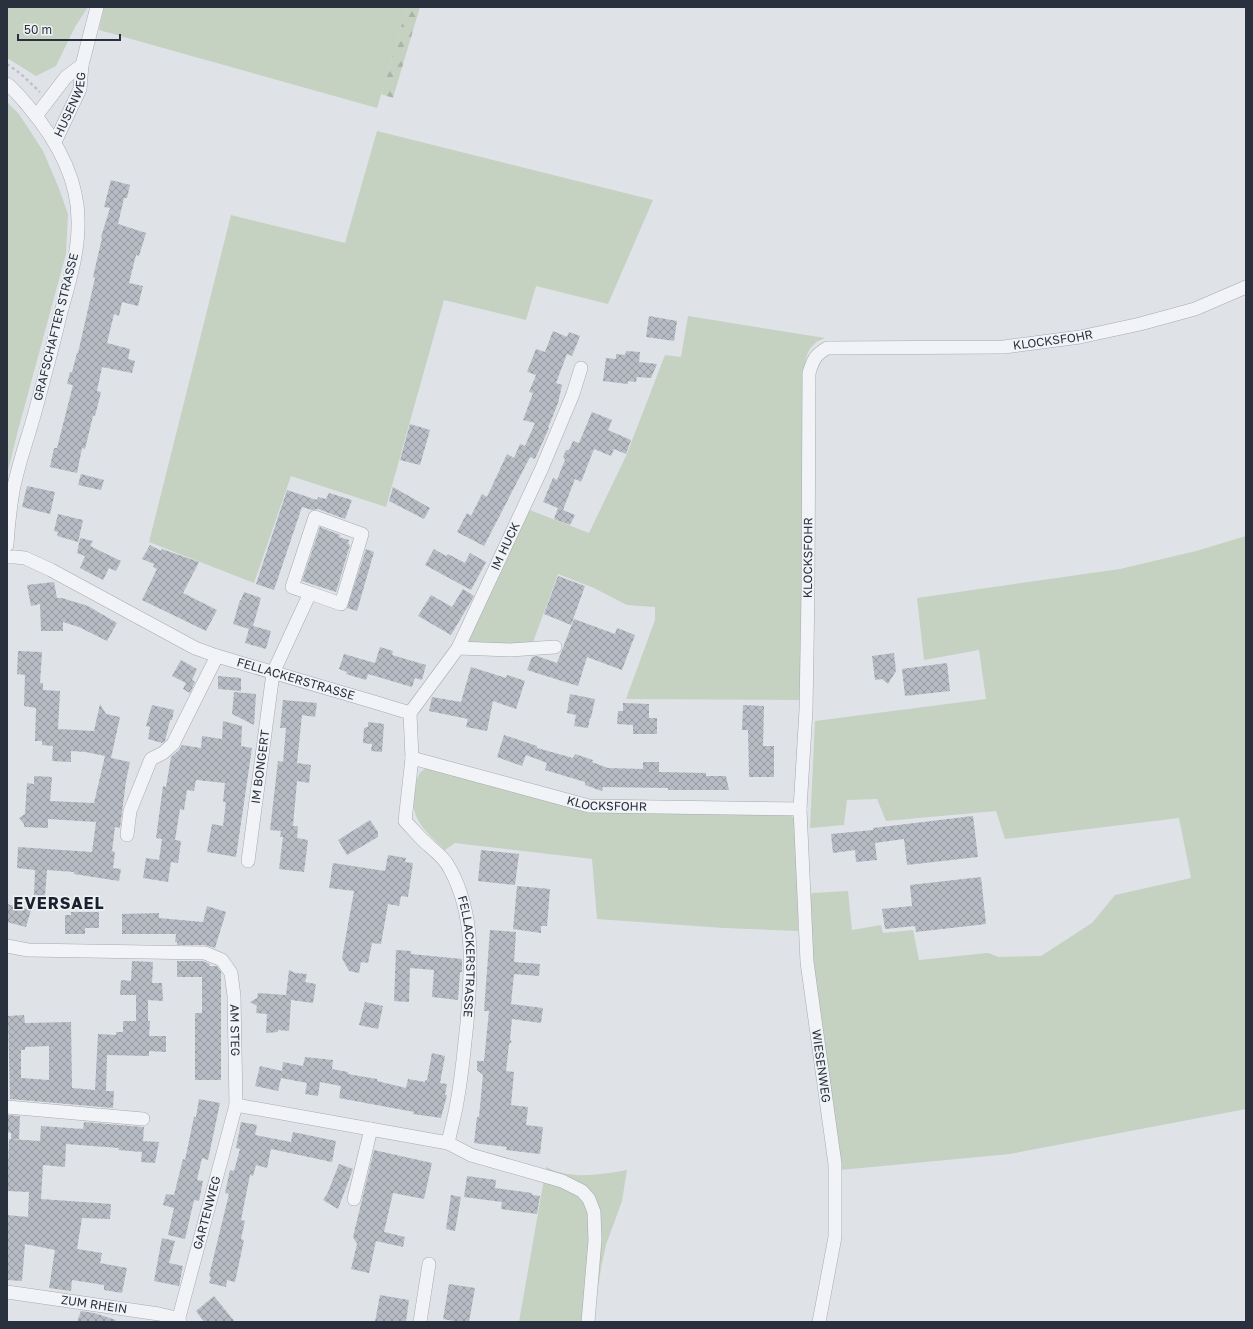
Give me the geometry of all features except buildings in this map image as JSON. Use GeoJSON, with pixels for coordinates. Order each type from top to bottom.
{"type":"FeatureCollection","features":[{"type":"Feature","properties":{"kind":"street","name":"HUSENWEG"},"geometry":{"type":"LineString","coordinates":[[55,142],[80,89],[82,65],[97,7]]}},
{"type":"Feature","properties":{"kind":"street","name":"HUSENWEG"},"geometry":{"type":"LineString","coordinates":[[36,116],[66,78],[82,65]]}},
{"type":"Feature","properties":{"kind":"street","name":"GRAFSCHAFTER STRASSE"},"geometry":{"type":"LineString","coordinates":[[7,84],[14,89],[55,142],[71,177],[76,196],[78,233],[62,309],[14,489],[9,519],[7,545]]}},
{"type":"Feature","properties":{"kind":"street","name":"KLOCKSFOHR"},"geometry":{"type":"LineString","coordinates":[[412,758],[589,806],[800,809],[806,710],[809,373],[813,359],[827,348],[1004,348],[1080,337],[1140,324],[1194,309],[1246,287]]}},
{"type":"Feature","properties":{"kind":"street","name":"IM HUCK"},"geometry":{"type":"LineString","coordinates":[[410,713],[458,648],[542,468],[574,394],[581,368]]}},
{"type":"Feature","properties":{"kind":"street"},"geometry":{"type":"LineString","coordinates":[[315,517],[362,534],[341,604],[310,593],[292,587],[315,517]]}},
{"type":"Feature","properties":{"kind":"street","name":"FELLACKERSTRASSE"},"geometry":{"type":"LineString","coordinates":[[7,557],[15,556],[25,558],[51,570],[196,648],[217,656],[410,713],[412,758],[405,821],[439,854],[450,868],[463,899],[471,963],[465,1042],[457,1102],[448,1143]]}},
{"type":"Feature","properties":{"kind":"street","name":"IM BONGERT"},"geometry":{"type":"LineString","coordinates":[[248,861],[273,673],[310,593]]}},
{"type":"Feature","properties":{"kind":"street"},"geometry":{"type":"LineString","coordinates":[[458,648],[510,650],[555,647]]}},
{"type":"Feature","properties":{"kind":"street"},"geometry":{"type":"LineString","coordinates":[[127,835],[130,811],[151,760],[163,753],[173,744],[217,656]]}},
{"type":"Feature","properties":{"kind":"street","name":"WIESENWEG"},"geometry":{"type":"LineString","coordinates":[[800,809],[807,962],[835,1164],[835,1237],[819,1322]]}},
{"type":"Feature","properties":{"kind":"street","name":"AM STEG"},"geometry":{"type":"LineString","coordinates":[[7,946],[28,950],[205,953],[222,960],[231,973],[234,996],[236,1104]]}},
{"type":"Feature","properties":{"kind":"street"},"geometry":{"type":"LineString","coordinates":[[236,1104],[448,1143],[471,1155],[562,1181],[582,1191],[589,1199],[594,1212],[595,1240],[588,1322]]}},
{"type":"Feature","properties":{"kind":"street","name":"GARTENWEG"},"geometry":{"type":"LineString","coordinates":[[179,1321],[236,1104]]}},
{"type":"Feature","properties":{"kind":"street"},"geometry":{"type":"LineString","coordinates":[[7,1107],[144,1119]]}},
{"type":"Feature","properties":{"kind":"street"},"geometry":{"type":"LineString","coordinates":[[354,1199],[371,1129]]}},
{"type":"Feature","properties":{"kind":"street"},"geometry":{"type":"LineString","coordinates":[[420,1322],[429,1264]]}},
{"type":"Feature","properties":{"kind":"street","name":"ZUM RHEIN"},"geometry":{"type":"LineString","coordinates":[[7,1292],[137,1310],[159,1314],[179,1321]]}},
{"type":"Feature","properties":{"kind":"path"},"geometry":{"type":"LineString","coordinates":[[7,64],[33,85],[48,102]]}},
{"type":"Feature","properties":{"kind":"green space"},"geometry":{"type":"Polygon","coordinates":[[[7,7],[88,7],[75,27],[56,66],[36,76],[7,58],[7,7]]]}},
{"type":"Feature","properties":{"kind":"green space"},"geometry":{"type":"Polygon","coordinates":[[[104,7],[407,7],[377,108],[99,30],[104,7]]]}},
{"type":"Feature","properties":{"kind":"green space"},"geometry":{"type":"Polygon","coordinates":[[[407,7],[420,7],[393,98],[381,94],[407,7]]]}},
{"type":"Feature","properties":{"kind":"green space"},"geometry":{"type":"Polygon","coordinates":[[[7,102],[19,114],[43,151],[68,214],[66,254],[7,475],[7,102]]]}},
{"type":"Feature","properties":{"kind":"green space"},"geometry":{"type":"Polygon","coordinates":[[[377,131],[653,200],[608,304],[536,286],[526,320],[444,300],[386,507],[291,476],[254,583],[149,542],[231,215],[345,243],[377,131]]]}},
{"type":"Feature","properties":{"kind":"green space"},"geometry":{"type":"Polygon","coordinates":[[[688,316],[825,338],[814,344],[808,353],[805,362],[802,700],[626,699],[655,620],[655,607],[627,605],[594,588],[558,574],[532,645],[468,643],[527,509],[589,533],[626,456],[665,355],[681,357],[688,316]]]}},
{"type":"Feature","properties":{"kind":"green space"},"geometry":{"type":"Polygon","coordinates":[[[1246,536],[1246,1109],[1010,1154],[840,1170],[818,1016],[807,906],[808,900],[812,893],[848,891],[852,930],[881,925],[883,933],[913,930],[919,960],[988,953],[999,957],[1041,956],[1092,923],[1115,895],[1191,878],[1179,818],[1005,839],[996,811],[886,821],[877,799],[847,800],[844,825],[810,828],[815,721],[986,699],[979,650],[924,660],[917,598],[1120,569],[1196,551],[1246,536]]]}},
{"type":"Feature","properties":{"kind":"green space"},"geometry":{"type":"Polygon","coordinates":[[[427,768],[535,796],[788,813],[794,818],[798,825],[798,931],[724,928],[597,919],[592,859],[455,843],[445,850],[420,824],[415,811],[414,799],[417,779],[420,773],[427,768]]]}},
{"type":"Feature","properties":{"kind":"green space"},"geometry":{"type":"Polygon","coordinates":[[[546,1167],[566,1174],[576,1175],[596,1175],[627,1170],[622,1201],[606,1245],[595,1308],[597,1205],[546,1172],[546,1167]]]}},
{"type":"Feature","properties":{"kind":"green space"},"geometry":{"type":"Polygon","coordinates":[[[544,1179],[584,1199],[591,1217],[584,1322],[519,1322],[544,1179]]]}},
{"type":"Feature","properties":{"kind":"district","name":"EVERSAEL"},"geometry":{"type":"Point","coordinates":[59,903]}}]}
